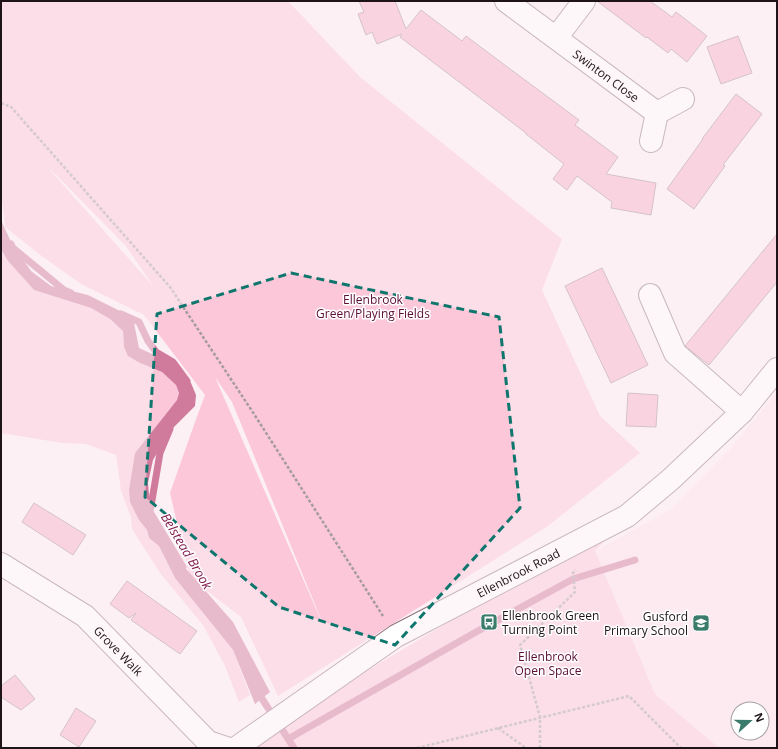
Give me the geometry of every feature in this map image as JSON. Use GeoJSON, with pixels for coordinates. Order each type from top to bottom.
{"type":"FeatureCollection","features":[{"type":"Feature","properties":{"kind":"street","name":"Swinton Close"},"geometry":{"type":"LineString","coordinates":[[506,1],[657,113]]}},
{"type":"Feature","properties":{"kind":"street"},"geometry":{"type":"LineString","coordinates":[[556,38],[584,1]]}},
{"type":"Feature","properties":{"kind":"street"},"geometry":{"type":"LineString","coordinates":[[651,141],[657,113],[683,99]]}},
{"type":"Feature","properties":{"kind":"street"},"geometry":{"type":"LineString","coordinates":[[650,295],[676,353],[742,412]]}},
{"type":"Feature","properties":{"kind":"street","name":"Ellenbrook Road"},"geometry":{"type":"LineString","coordinates":[[236,748],[396,636],[627,516],[670,480],[742,412],[777,369]]}},
{"type":"Feature","properties":{"kind":"street","name":"Grove Walk"},"geometry":{"type":"LineString","coordinates":[[1,564],[85,616],[208,742],[226,748]]}},
{"type":"Feature","properties":{"kind":"path"},"geometry":{"type":"LineString","coordinates":[[1,103],[11,107],[170,287],[254,414],[396,636]]}},
{"type":"Feature","properties":{"kind":"path"},"geometry":{"type":"LineString","coordinates":[[540,748],[540,717],[520,645],[576,592],[573,573]]}},
{"type":"Feature","properties":{"kind":"path"},"geometry":{"type":"LineString","coordinates":[[416,748],[629,696],[681,748]]}},
{"type":"Feature","properties":{"kind":"path"},"geometry":{"type":"LineString","coordinates":[[497,728],[526,748]]}},
{"type":"Feature","properties":{"kind":"highlighted area"},"geometry":{"type":"Polygon","coordinates":[[[291,273],[499,317],[520,508],[395,645],[279,607],[145,497],[157,314],[291,273]]]}},
{"type":"Feature","properties":{"kind":"shaded area"},"geometry":{"type":"Polygon","coordinates":[[[1,220],[12,244],[31,271],[51,286],[88,295],[128,315],[134,323],[139,348],[170,362],[191,383],[196,395],[195,406],[169,432],[153,460],[148,483],[150,505],[155,521],[172,553],[233,622],[270,692],[255,704],[233,650],[175,578],[159,546],[149,538],[147,530],[139,520],[130,502],[129,490],[135,453],[177,400],[179,393],[176,385],[162,372],[140,363],[128,356],[124,347],[123,331],[110,319],[91,308],[34,290],[8,261],[1,249],[1,220]]]}},
{"type":"Feature","properties":{"kind":"shaded area","name":"Gusford Primary School"},"geometry":{"type":"Polygon","coordinates":[[[777,392],[777,748],[719,748],[655,694],[595,551],[670,510],[732,447],[777,392]]]}},
{"type":"Feature","properties":{"kind":"green space","name":"Ellenbrook Green/Playing Fields"},"geometry":{"type":"Polygon","coordinates":[[[1,1],[288,1],[360,77],[562,239],[542,290],[600,416],[640,453],[548,526],[278,696],[241,617],[190,578],[170,493],[205,395],[144,315],[81,284],[5,227],[1,189],[1,1]],[[50,170],[153,286],[126,246],[50,170]],[[215,377],[327,634],[232,402],[215,377]]]}},
{"type":"Feature","properties":{"kind":"green space"},"geometry":{"type":"Polygon","coordinates":[[[1,249],[8,261],[34,290],[91,308],[110,319],[123,331],[124,347],[140,363],[162,372],[176,385],[179,393],[177,400],[135,453],[139,520],[147,530],[149,538],[159,546],[175,578],[233,650],[250,695],[239,702],[225,666],[203,625],[160,573],[132,529],[131,517],[121,491],[116,455],[86,444],[62,443],[1,433],[1,249]]]}},
{"type":"Feature","properties":{"kind":"green space","name":"Ellenbrook Open Space"},"geometry":{"type":"Polygon","coordinates":[[[627,516],[595,551],[655,694],[719,748],[237,748],[627,516]]]}},
{"type":"Feature","properties":{"kind":"building"},"geometry":{"type":"Polygon","coordinates":[[[359,1],[395,1],[406,29],[421,10],[462,41],[466,36],[579,120],[575,125],[618,157],[606,174],[656,183],[651,215],[611,208],[612,202],[577,176],[567,190],[553,179],[564,164],[526,133],[400,37],[402,34],[377,44],[372,32],[366,35],[358,14],[364,12],[359,1]]]}},
{"type":"Feature","properties":{"kind":"building"},"geometry":{"type":"Polygon","coordinates":[[[597,1],[650,1],[672,17],[676,12],[707,36],[687,62],[671,49],[668,53],[597,1]]]}},
{"type":"Feature","properties":{"kind":"building"},"geometry":{"type":"Polygon","coordinates":[[[738,36],[752,73],[721,84],[707,47],[738,36]]]}},
{"type":"Feature","properties":{"kind":"building"},"geometry":{"type":"Polygon","coordinates":[[[736,94],[762,114],[723,165],[725,166],[694,209],[667,189],[736,94]]]}},
{"type":"Feature","properties":{"kind":"building"},"geometry":{"type":"Polygon","coordinates":[[[777,234],[777,282],[709,365],[685,346],[777,234]]]}},
{"type":"Feature","properties":{"kind":"building"},"geometry":{"type":"Polygon","coordinates":[[[602,268],[648,365],[611,383],[565,286],[602,268]]]}},
{"type":"Feature","properties":{"kind":"building"},"geometry":{"type":"Polygon","coordinates":[[[628,393],[658,395],[656,427],[626,426],[628,393]]]}},
{"type":"Feature","properties":{"kind":"building"},"geometry":{"type":"Polygon","coordinates":[[[34,503],[86,535],[73,555],[22,522],[34,503]]]}},
{"type":"Feature","properties":{"kind":"building"},"geometry":{"type":"Polygon","coordinates":[[[127,581],[197,631],[180,654],[131,620],[136,613],[129,618],[110,604],[127,581]]]}},
{"type":"Feature","properties":{"kind":"building"},"geometry":{"type":"Polygon","coordinates":[[[15,675],[35,699],[21,710],[1,697],[1,686],[15,675]]]}},
{"type":"Feature","properties":{"kind":"building"},"geometry":{"type":"Polygon","coordinates":[[[76,708],[96,721],[79,747],[60,735],[76,708]]]}},
{"type":"Feature","properties":{"kind":"waterway","name":"Belstead Brook"},"geometry":{"type":"LineString","coordinates":[[11,244],[13,248],[64,290],[71,293]]}},
{"type":"Feature","properties":{"kind":"waterway","name":"Belstead Brook"},"geometry":{"type":"LineString","coordinates":[[121,314],[139,322],[148,341],[156,352],[173,362],[187,381]]}},
{"type":"Feature","properties":{"kind":"waterway","name":"Belstead Brook"},"geometry":{"type":"LineString","coordinates":[[170,429],[160,453],[150,512],[183,567]]}},
{"type":"Feature","properties":{"kind":"waterway"},"geometry":{"type":"LineString","coordinates":[[288,739],[476,632],[573,579],[635,560]]}},
{"type":"Feature","properties":{"kind":"waterway","name":"Belstead Brook"},"geometry":{"type":"LineString","coordinates":[[257,691],[294,748]]}},
{"type":"Feature","properties":{"kind":"place","name":"Ellenbrook Green Turning Point"},"geometry":{"type":"Point","coordinates":[489,622]}},
{"type":"Feature","properties":{"kind":"place","name":"Gusford Primary School"},"geometry":{"type":"Point","coordinates":[701,623]}}]}
